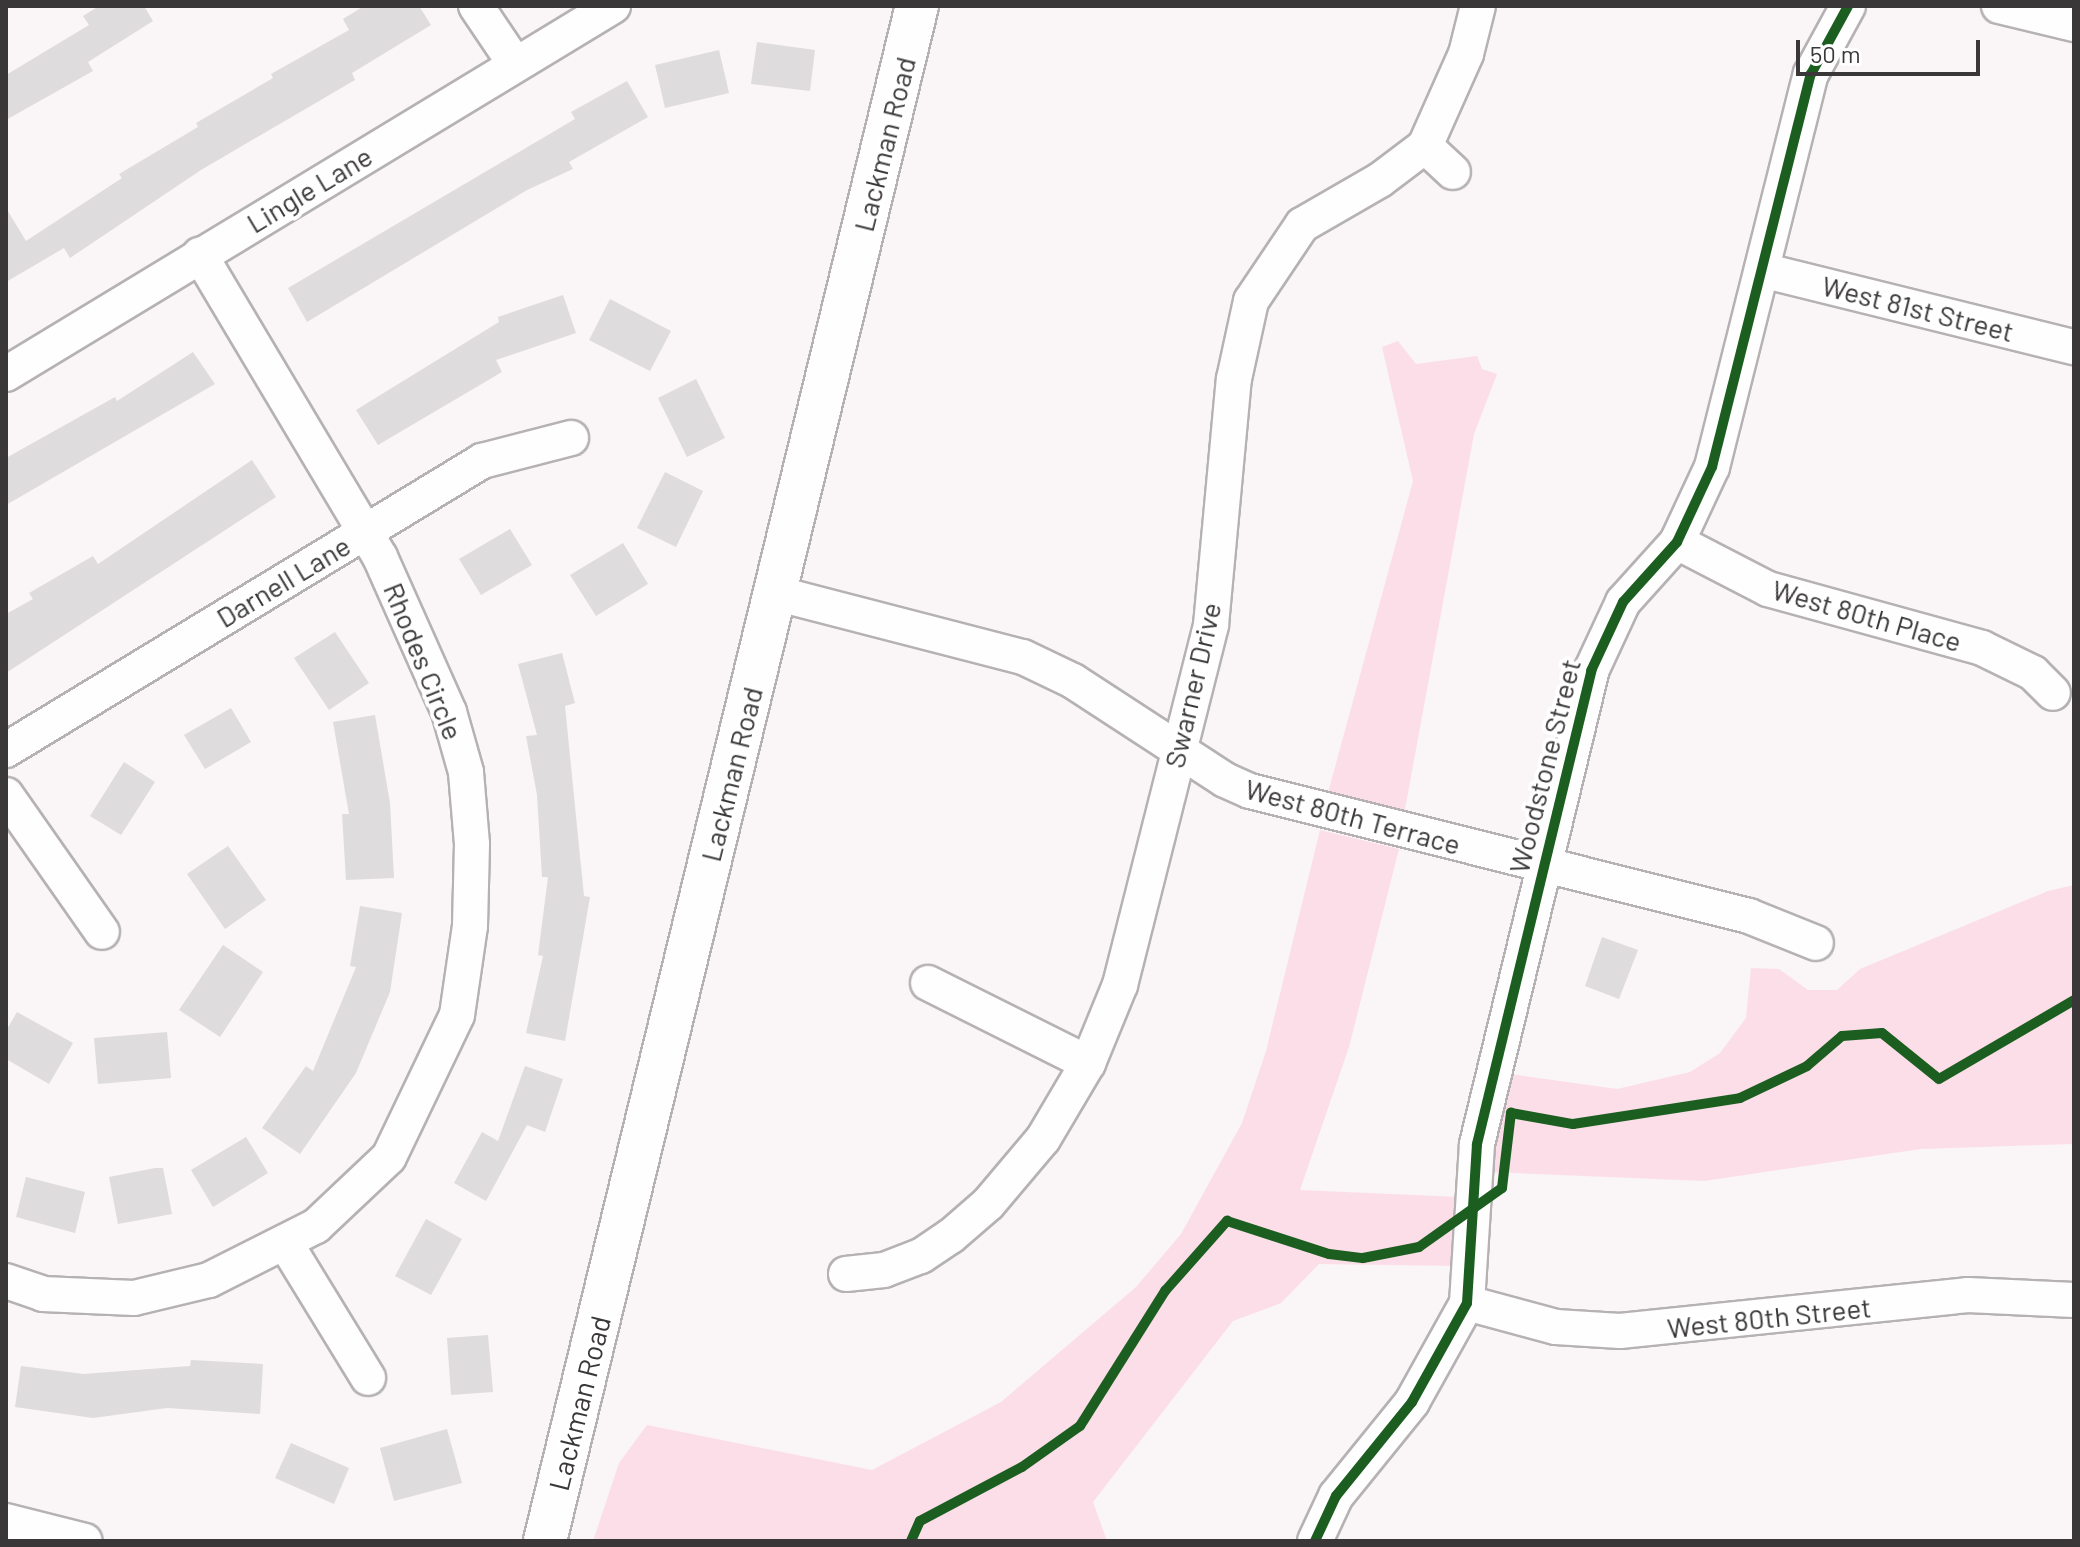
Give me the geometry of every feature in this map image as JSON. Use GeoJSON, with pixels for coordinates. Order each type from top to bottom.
{"type":"FeatureCollection","features":[{"type":"Feature","properties":{"kind":"main road","name":"Lackman Road"},"geometry":{"type":"LineString","coordinates":[[545,1541],[917,6]]}},
{"type":"Feature","properties":{"kind":"street"},"geometry":{"type":"LineString","coordinates":[[476,6],[515,64]]}},
{"type":"Feature","properties":{"kind":"street","name":"Lingle Lane"},"geometry":{"type":"LineString","coordinates":[[6,374],[613,6]]}},
{"type":"Feature","properties":{"kind":"street","name":"Swarner Drive"},"geometry":{"type":"LineString","coordinates":[[846,1274],[884,1270],[921,1256],[960,1228],[1043,1139],[1088,1063],[1120,985],[1211,625],[1234,379],[1251,301],[1302,225],[1380,180],[1425,146],[1466,54],[1478,6]]}},
{"type":"Feature","properties":{"kind":"street","name":"Woodstone Street"},"geometry":{"type":"LineString","coordinates":[[1315,1541],[1336,1496],[1412,1402],[1467,1303],[1477,1144],[1543,865],[1602,637],[1623,602],[1677,542],[1712,467],[1811,74],[1848,6]]}},
{"type":"Feature","properties":{"kind":"street"},"geometry":{"type":"LineString","coordinates":[[1999,6],[2074,24]]}},
{"type":"Feature","properties":{"kind":"street"},"geometry":{"type":"LineString","coordinates":[[1425,146],[1453,172]]}},
{"type":"Feature","properties":{"kind":"street","name":"Rhodes Circle"},"geometry":{"type":"LineString","coordinates":[[6,1281],[43,1294],[134,1298],[209,1280],[286,1244],[316,1226],[389,1157],[457,1015],[470,926],[472,844],[466,772],[449,712],[417,632],[365,531],[200,255]]}},
{"type":"Feature","properties":{"kind":"street","name":"West 81st Street"},"geometry":{"type":"LineString","coordinates":[[1762,270],[2074,347]]}},
{"type":"Feature","properties":{"kind":"street","name":"Darnell Lane"},"geometry":{"type":"LineString","coordinates":[[6,750],[482,461],[571,438]]}},
{"type":"Feature","properties":{"kind":"street","name":"West 80th Place"},"geometry":{"type":"LineString","coordinates":[[1677,542],[1768,589],[1982,648],[2033,673],[2053,693]]}},
{"type":"Feature","properties":{"kind":"street","name":"West 80th Terrace"},"geometry":{"type":"LineString","coordinates":[[775,593],[1023,657],[1073,681],[1225,780],[1263,795],[1749,916],[1816,943]]}},
{"type":"Feature","properties":{"kind":"street"},"geometry":{"type":"LineString","coordinates":[[6,795],[102,932]]}},
{"type":"Feature","properties":{"kind":"street"},"geometry":{"type":"LineString","coordinates":[[928,983],[1088,1063]]}},
{"type":"Feature","properties":{"kind":"street"},"geometry":{"type":"LineString","coordinates":[[286,1244],[368,1378]]}},
{"type":"Feature","properties":{"kind":"street","name":"West 80th Street"},"geometry":{"type":"LineString","coordinates":[[1467,1303],[1556,1327],[1620,1331],[1968,1295],[2074,1300]]}},
{"type":"Feature","properties":{"kind":"street"},"geometry":{"type":"LineString","coordinates":[[6,1521],[85,1541]]}},
{"type":"Feature","properties":{"kind":"shaded area"},"geometry":{"type":"Polygon","coordinates":[[[1398,341],[1416,364],[1477,356],[1482,369],[1497,374],[1474,434],[1403,820],[1326,800],[1413,481],[1382,347],[1398,341]]]}},
{"type":"Feature","properties":{"kind":"shaded area"},"geometry":{"type":"Polygon","coordinates":[[[1320,830],[1399,849],[1349,1047],[1300,1190],[1459,1197],[1455,1266],[1319,1264],[1281,1303],[1233,1321],[1093,1502],[1107,1541],[593,1541],[619,1463],[647,1425],[872,1470],[1001,1402],[1136,1287],[1181,1234],[1242,1123],[1266,1051],[1320,830]]]}},
{"type":"Feature","properties":{"kind":"shaded area"},"geometry":{"type":"Polygon","coordinates":[[[2074,885],[2074,1144],[1921,1149],[1704,1181],[1490,1172],[1510,1074],[1617,1089],[1690,1072],[1720,1053],[1746,1018],[1751,968],[1779,969],[1808,990],[1837,990],[1860,969],[2048,891],[2074,885]]]}},
{"type":"Feature","properties":{"kind":"building"},"geometry":{"type":"Polygon","coordinates":[[[99,6],[144,6],[153,21],[88,62],[93,71],[6,120],[6,75],[89,25],[83,16],[99,6]]]}},
{"type":"Feature","properties":{"kind":"building"},"geometry":{"type":"Polygon","coordinates":[[[364,6],[419,6],[431,25],[352,73],[355,80],[201,170],[70,258],[64,248],[6,282],[6,208],[26,241],[122,178],[119,174],[198,127],[196,123],[273,78],[271,74],[349,30],[343,19],[364,6]]]}},
{"type":"Feature","properties":{"kind":"building"},"geometry":{"type":"Polygon","coordinates":[[[757,42],[815,50],[810,91],[751,84],[757,42]]]}},
{"type":"Feature","properties":{"kind":"building"},"geometry":{"type":"Polygon","coordinates":[[[719,50],[729,93],[665,108],[655,65],[719,50]]]}},
{"type":"Feature","properties":{"kind":"building"},"geometry":{"type":"Polygon","coordinates":[[[627,81],[648,117],[569,162],[573,169],[527,190],[307,322],[288,288],[575,119],[571,112],[627,81]]]}},
{"type":"Feature","properties":{"kind":"building"},"geometry":{"type":"Polygon","coordinates":[[[563,295],[576,333],[496,360],[502,372],[378,445],[356,410],[499,322],[498,317],[563,295]]]}},
{"type":"Feature","properties":{"kind":"building"},"geometry":{"type":"Polygon","coordinates":[[[610,299],[671,331],[650,371],[589,340],[610,299]]]}},
{"type":"Feature","properties":{"kind":"building"},"geometry":{"type":"Polygon","coordinates":[[[193,352],[215,384],[6,505],[6,458],[115,397],[117,401],[193,352]]]}},
{"type":"Feature","properties":{"kind":"building"},"geometry":{"type":"Polygon","coordinates":[[[696,379],[725,438],[687,457],[658,398],[696,379]]]}},
{"type":"Feature","properties":{"kind":"building"},"geometry":{"type":"Polygon","coordinates":[[[252,460],[276,497],[6,673],[6,614],[33,599],[29,593],[93,556],[98,564],[252,460]]]}},
{"type":"Feature","properties":{"kind":"building"},"geometry":{"type":"Polygon","coordinates":[[[665,472],[703,491],[676,547],[637,528],[665,472]]]}},
{"type":"Feature","properties":{"kind":"building"},"geometry":{"type":"Polygon","coordinates":[[[510,529],[532,565],[481,595],[459,559],[510,529]]]}},
{"type":"Feature","properties":{"kind":"building"},"geometry":{"type":"Polygon","coordinates":[[[623,543],[648,584],[596,616],[570,575],[623,543]]]}},
{"type":"Feature","properties":{"kind":"building"},"geometry":{"type":"Polygon","coordinates":[[[335,632],[369,683],[329,710],[294,658],[335,632]]]}},
{"type":"Feature","properties":{"kind":"building"},"geometry":{"type":"Polygon","coordinates":[[[562,653],[575,703],[565,706],[584,896],[590,897],[565,1041],[526,1033],[543,956],[538,955],[548,877],[542,877],[537,795],[526,736],[537,735],[518,664],[562,653]]]}},
{"type":"Feature","properties":{"kind":"building"},"geometry":{"type":"Polygon","coordinates":[[[231,708],[251,742],[205,769],[184,735],[231,708]]]}},
{"type":"Feature","properties":{"kind":"building"},"geometry":{"type":"Polygon","coordinates":[[[375,715],[390,803],[394,878],[346,880],[342,814],[349,814],[333,722],[375,715]]]}},
{"type":"Feature","properties":{"kind":"building"},"geometry":{"type":"Polygon","coordinates":[[[124,762],[155,782],[121,835],[90,816],[124,762]]]}},
{"type":"Feature","properties":{"kind":"building"},"geometry":{"type":"Polygon","coordinates":[[[228,846],[266,900],[225,929],[187,874],[228,846]]]}},
{"type":"Feature","properties":{"kind":"building"},"geometry":{"type":"Polygon","coordinates":[[[360,906],[402,913],[390,992],[356,1073],[300,1154],[262,1128],[306,1066],[313,1071],[356,967],[350,966],[360,906]]]}},
{"type":"Feature","properties":{"kind":"building"},"geometry":{"type":"Polygon","coordinates":[[[1602,937],[1638,950],[1619,999],[1585,986],[1602,937]]]}},
{"type":"Feature","properties":{"kind":"building"},"geometry":{"type":"Polygon","coordinates":[[[223,945],[263,972],[220,1037],[179,1010],[223,945]]]}},
{"type":"Feature","properties":{"kind":"building"},"geometry":{"type":"Polygon","coordinates":[[[17,1012],[73,1043],[49,1084],[6,1059],[6,1031],[17,1012]]]}},
{"type":"Feature","properties":{"kind":"building"},"geometry":{"type":"Polygon","coordinates":[[[167,1032],[171,1078],[98,1084],[94,1038],[167,1032]]]}},
{"type":"Feature","properties":{"kind":"building"},"geometry":{"type":"Polygon","coordinates":[[[525,1066],[563,1079],[545,1132],[527,1125],[486,1201],[454,1183],[482,1132],[498,1141],[525,1066]]]}},
{"type":"Feature","properties":{"kind":"building"},"geometry":{"type":"Polygon","coordinates":[[[246,1137],[268,1173],[213,1207],[191,1170],[246,1137]]]}},
{"type":"Feature","properties":{"kind":"building"},"geometry":{"type":"Polygon","coordinates":[[[163,1168],[172,1214],[118,1224],[109,1177],[163,1168]]]}},
{"type":"Feature","properties":{"kind":"building"},"geometry":{"type":"Polygon","coordinates":[[[26,1177],[85,1192],[75,1233],[16,1217],[26,1177]]]}},
{"type":"Feature","properties":{"kind":"building"},"geometry":{"type":"Polygon","coordinates":[[[426,1219],[462,1239],[431,1295],[395,1276],[426,1219]]]}},
{"type":"Feature","properties":{"kind":"building"},"geometry":{"type":"Polygon","coordinates":[[[488,1335],[493,1392],[451,1395],[447,1338],[488,1335]]]}},
{"type":"Feature","properties":{"kind":"building"},"geometry":{"type":"Polygon","coordinates":[[[191,1360],[263,1364],[260,1414],[167,1408],[93,1418],[15,1407],[21,1366],[83,1374],[190,1366],[191,1360]]]}},
{"type":"Feature","properties":{"kind":"building"},"geometry":{"type":"Polygon","coordinates":[[[447,1429],[462,1483],[394,1501],[380,1448],[447,1429]]]}},
{"type":"Feature","properties":{"kind":"building"},"geometry":{"type":"Polygon","coordinates":[[[291,1443],[349,1468],[334,1504],[275,1478],[291,1443]]]}},
{"type":"Feature","properties":{"kind":"cycle path"},"geometry":{"type":"LineString","coordinates":[[1315,1541],[1336,1496],[1412,1402],[1467,1303],[1477,1144],[1591,671],[1623,602],[1677,542],[1712,467],[1811,74],[1848,6]]}},
{"type":"Feature","properties":{"kind":"cycle path"},"geometry":{"type":"LineString","coordinates":[[911,1541],[920,1521],[1022,1467],[1080,1426],[1165,1291],[1227,1221],[1329,1254],[1363,1258],[1419,1247],[1502,1188],[1511,1113],[1573,1124],[1740,1098],[1807,1066],[1842,1036],[1882,1033],[1939,1079],[2074,1000]]}}]}
